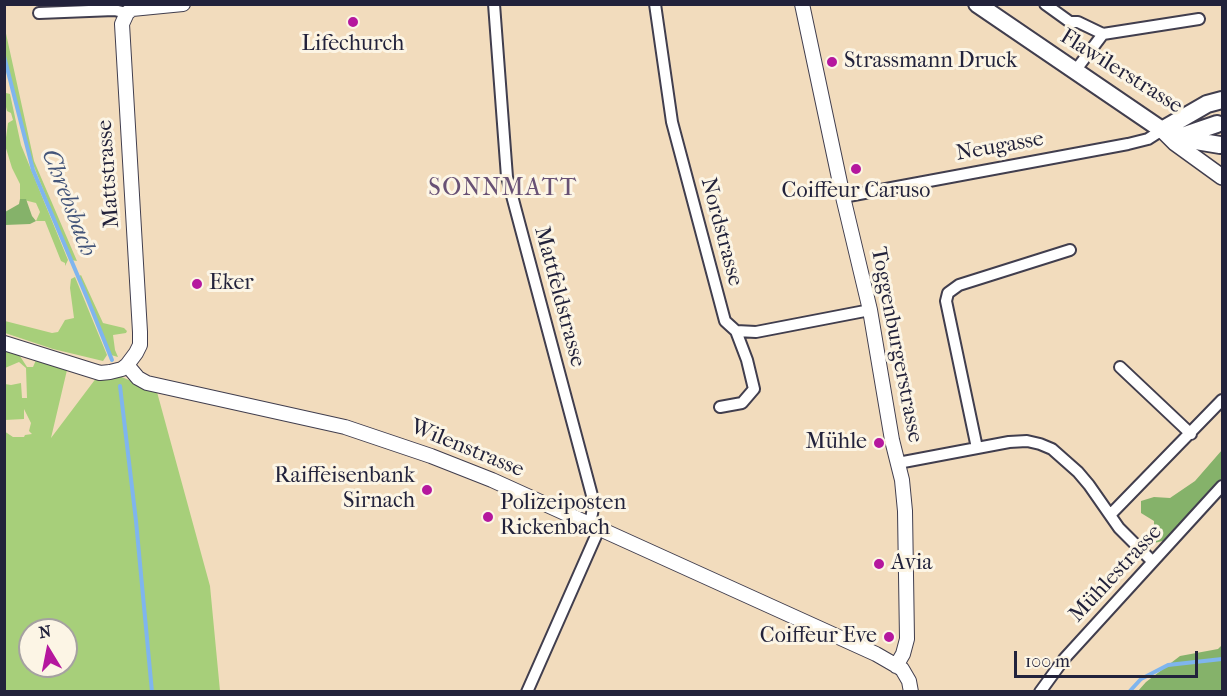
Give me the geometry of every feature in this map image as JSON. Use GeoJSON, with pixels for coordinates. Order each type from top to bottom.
{"type":"FeatureCollection","features":[{"type":"Feature","properties":{"kind":"main road","name":"Flawilerstrasse"},"geometry":{"type":"LineString","coordinates":[[977,4],[1162,130],[1221,146]]}},
{"type":"Feature","properties":{"kind":"main road"},"geometry":{"type":"LineString","coordinates":[[1222,100],[1207,104],[1162,130],[1175,143],[1222,177]]}},
{"type":"Feature","properties":{"kind":"main road","name":"Flawilerstrasse"},"geometry":{"type":"LineString","coordinates":[[1182,136],[1220,120]]}},
{"type":"Feature","properties":{"kind":"main road"},"geometry":{"type":"LineString","coordinates":[[1220,120],[1215,135],[1221,146]]}},
{"type":"Feature","properties":{"kind":"street"},"geometry":{"type":"LineString","coordinates":[[39,13],[114,10],[127,13],[139,7],[183,4]]}},
{"type":"Feature","properties":{"kind":"street","name":"Mattfeldstrasse"},"geometry":{"type":"LineString","coordinates":[[494,4],[507,177],[594,503],[595,526]]}},
{"type":"Feature","properties":{"kind":"street","name":"Nordstrasse"},"geometry":{"type":"LineString","coordinates":[[655,4],[672,122],[725,321],[736,331],[747,360],[754,389],[742,403],[720,407]]}},
{"type":"Feature","properties":{"kind":"street","name":"Toggenburgerstrasse"},"geometry":{"type":"LineString","coordinates":[[802,4],[870,310],[905,511],[907,639],[903,654],[896,666]]}},
{"type":"Feature","properties":{"kind":"street"},"geometry":{"type":"LineString","coordinates":[[1045,4],[1070,22],[1078,22],[1103,34],[1199,19]]}},
{"type":"Feature","properties":{"kind":"street","name":"Mattstrasse"},"geometry":{"type":"LineString","coordinates":[[127,13],[122,24],[121,35],[141,338],[136,353],[127,365]]}},
{"type":"Feature","properties":{"kind":"street"},"geometry":{"type":"LineString","coordinates":[[1075,71],[1103,34]]}},
{"type":"Feature","properties":{"kind":"street","name":"Neugasse"},"geometry":{"type":"LineString","coordinates":[[843,196],[1128,144],[1148,139],[1162,130]]}},
{"type":"Feature","properties":{"kind":"street"},"geometry":{"type":"LineString","coordinates":[[977,448],[945,301],[948,293],[959,285],[1070,250]]}},
{"type":"Feature","properties":{"kind":"street"},"geometry":{"type":"LineString","coordinates":[[736,331],[756,332],[870,310]]}},
{"type":"Feature","properties":{"kind":"street"},"geometry":{"type":"LineString","coordinates":[[4,343],[100,373],[116,371],[127,365]]}},
{"type":"Feature","properties":{"kind":"street","name":"Wilenstrasse"},"geometry":{"type":"LineString","coordinates":[[127,365],[138,378],[147,383],[326,423],[385,439],[482,476],[876,654],[896,666]]}},
{"type":"Feature","properties":{"kind":"street"},"geometry":{"type":"LineString","coordinates":[[1120,366],[1191,434]]}},
{"type":"Feature","properties":{"kind":"street"},"geometry":{"type":"LineString","coordinates":[[1110,515],[1222,400]]}},
{"type":"Feature","properties":{"kind":"street"},"geometry":{"type":"LineString","coordinates":[[898,463],[1009,442],[1027,441],[1052,450],[1089,485],[1119,528],[1152,561]]}},
{"type":"Feature","properties":{"kind":"street","name":"Mühlestrasse"},"geometry":{"type":"LineString","coordinates":[[1040,692],[1064,659],[1222,486]]}},
{"type":"Feature","properties":{"kind":"street"},"geometry":{"type":"LineString","coordinates":[[527,692],[595,526]]}},
{"type":"Feature","properties":{"kind":"street"},"geometry":{"type":"LineString","coordinates":[[896,666],[906,674],[911,692]]}},
{"type":"Feature","properties":{"kind":"green space"},"geometry":{"type":"Polygon","coordinates":[[[5,29],[34,161],[77,261],[71,260],[27,149],[5,55],[5,29]]]}},
{"type":"Feature","properties":{"kind":"green space"},"geometry":{"type":"Polygon","coordinates":[[[4,87],[6,93],[10,94],[21,145],[68,260],[65,266],[45,221],[36,221],[40,212],[36,203],[20,199],[20,184],[5,145],[8,123],[13,120],[11,113],[7,111],[4,87]]]}},
{"type":"Feature","properties":{"kind":"green space"},"geometry":{"type":"Polygon","coordinates":[[[20,199],[26,199],[36,221],[30,224],[5,225],[5,212],[19,204],[20,199]]]}},
{"type":"Feature","properties":{"kind":"green space"},"geometry":{"type":"Polygon","coordinates":[[[81,275],[103,323],[124,328],[127,331],[113,335],[118,357],[111,355],[78,277],[81,275]]]}},
{"type":"Feature","properties":{"kind":"green space"},"geometry":{"type":"Polygon","coordinates":[[[75,277],[107,355],[103,361],[53,349],[5,333],[5,321],[52,333],[58,332],[65,320],[74,318],[70,288],[71,279],[75,277]]]}},
{"type":"Feature","properties":{"kind":"green space"},"geometry":{"type":"Polygon","coordinates":[[[5,348],[18,353],[27,367],[33,367],[36,360],[67,370],[51,438],[100,373],[110,372],[157,392],[210,586],[220,691],[5,691],[4,431],[13,437],[32,434],[29,431],[31,423],[24,409],[24,419],[5,420],[5,384],[21,383],[22,398],[27,398],[26,368],[19,362],[5,368],[5,348]]]}},
{"type":"Feature","properties":{"kind":"green space"},"geometry":{"type":"Polygon","coordinates":[[[1222,450],[1222,480],[1167,540],[1154,543],[1154,521],[1141,513],[1141,501],[1154,497],[1170,498],[1195,481],[1222,450]]]}},
{"type":"Feature","properties":{"kind":"green space"},"geometry":{"type":"Polygon","coordinates":[[[1222,645],[1222,691],[1138,691],[1180,656],[1218,649],[1222,645]]]}},
{"type":"Feature","properties":{"kind":"waterway","name":"Chrebsbach"},"geometry":{"type":"LineString","coordinates":[[4,56],[33,170],[112,360]]}},
{"type":"Feature","properties":{"kind":"waterway","name":"Chrebsbach"},"geometry":{"type":"LineString","coordinates":[[120,386],[136,521],[152,692]]}},
{"type":"Feature","properties":{"kind":"waterway"},"geometry":{"type":"LineString","coordinates":[[1129,692],[1141,679],[1168,665],[1222,659]]}},
{"type":"Feature","properties":{"kind":"place","name":"Lifechurch"},"geometry":{"type":"Point","coordinates":[353,22]}},
{"type":"Feature","properties":{"kind":"place","name":"Strassmann Druck"},"geometry":{"type":"Point","coordinates":[832,62]}},
{"type":"Feature","properties":{"kind":"place","name":"Coiffeur Caruso"},"geometry":{"type":"Point","coordinates":[856,169]}},
{"type":"Feature","properties":{"kind":"place","name":"Eker"},"geometry":{"type":"Point","coordinates":[197,284]}},
{"type":"Feature","properties":{"kind":"place","name":"Mühle"},"geometry":{"type":"Point","coordinates":[879,443]}},
{"type":"Feature","properties":{"kind":"place","name":"Raiffeisenbank Sirnach"},"geometry":{"type":"Point","coordinates":[427,490]}},
{"type":"Feature","properties":{"kind":"place","name":"Polizeiposten Rickenbach"},"geometry":{"type":"Point","coordinates":[488,517]}},
{"type":"Feature","properties":{"kind":"place","name":"Avia"},"geometry":{"type":"Point","coordinates":[879,564]}},
{"type":"Feature","properties":{"kind":"place","name":"Coiffeur Eve"},"geometry":{"type":"Point","coordinates":[889,637]}},
{"type":"Feature","properties":{"kind":"district","name":"SONNMATT"},"geometry":{"type":"Point","coordinates":[503,189]}}]}
